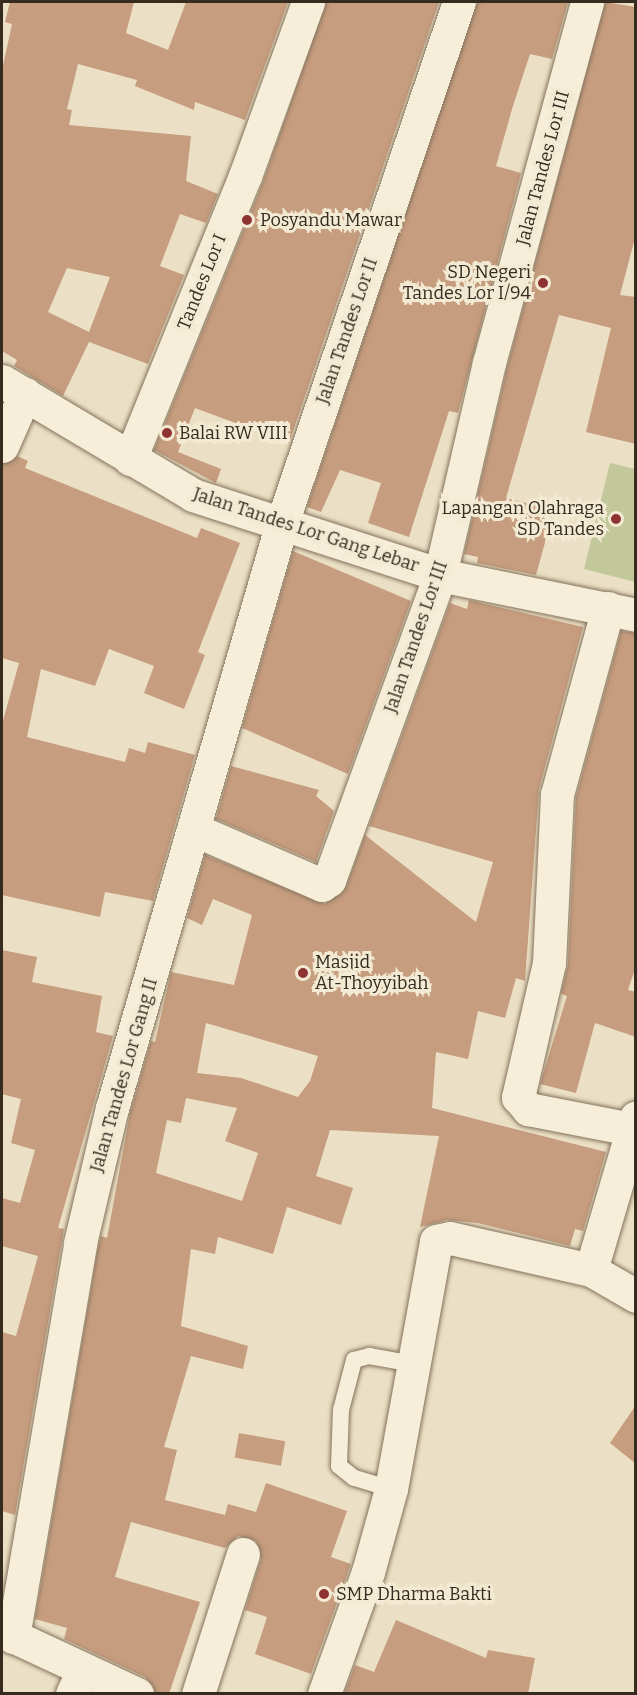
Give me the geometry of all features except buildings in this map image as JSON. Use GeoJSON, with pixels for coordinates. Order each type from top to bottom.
{"type":"FeatureCollection","features":[{"type":"Feature","properties":{"kind":"street","name":"Tandes Lor I"},"geometry":{"type":"LineString","coordinates":[[130,459],[245,176],[308,2]]}},
{"type":"Feature","properties":{"kind":"street","name":"Jalan Tandes Lor II"},"geometry":{"type":"LineString","coordinates":[[282,523],[459,2]]}},
{"type":"Feature","properties":{"kind":"street","name":"Jalan Tandes Lor III"},"geometry":{"type":"LineString","coordinates":[[195,830],[326,884],[440,575],[489,363],[587,2]]}},
{"type":"Feature","properties":{"kind":"street","name":"Jalan Tandes Lor Gang Lebar"},"geometry":{"type":"LineString","coordinates":[[13,387],[193,495],[440,575],[622,611]]}},
{"type":"Feature","properties":{"kind":"street"},"geometry":{"type":"LineString","coordinates":[[2,446],[13,387]]}},
{"type":"Feature","properties":{"kind":"street","name":"Jalan Tandes Lor Gang II"},"geometry":{"type":"LineString","coordinates":[[7,1634],[80,1243],[112,1108],[195,830],[282,523]]}},
{"type":"Feature","properties":{"kind":"street"},"geometry":{"type":"LineString","coordinates":[[591,1270],[624,1186],[633,1123],[528,1108],[519,1097],[549,963],[557,794],[622,611]]}},
{"type":"Feature","properties":{"kind":"street"},"geometry":{"type":"LineString","coordinates":[[324,1694],[391,1488],[432,1250],[439,1239],[591,1270],[636,1296]]}},
{"type":"Feature","properties":{"kind":"street"},"geometry":{"type":"LineString","coordinates":[[198,1694],[243,1554]]}},
{"type":"Feature","properties":{"kind":"street"},"geometry":{"type":"LineString","coordinates":[[7,1634],[77,1682],[137,1694]]}},
{"type":"Feature","properties":{"kind":"lane"},"geometry":{"type":"LineString","coordinates":[[391,1488],[354,1478],[339,1466],[340,1410],[354,1360],[369,1356],[414,1364]]}},
{"type":"Feature","properties":{"kind":"green space","name":"Lapangan Olahraga SD Tandes"},"geometry":{"type":"Polygon","coordinates":[[[610,463],[635,469],[635,582],[584,569],[610,463]]]}},
{"type":"Feature","properties":{"kind":"place","name":"Posyandu Mawar"},"geometry":{"type":"Point","coordinates":[247,220]}},
{"type":"Feature","properties":{"kind":"place","name":"SD Negeri Tandes Lor I/94"},"geometry":{"type":"Point","coordinates":[543,283]}},
{"type":"Feature","properties":{"kind":"place","name":"Balai RW VIII"},"geometry":{"type":"Point","coordinates":[167,433]}},
{"type":"Feature","properties":{"kind":"place","name":"Lapangan Olahraga SD Tandes"},"geometry":{"type":"Point","coordinates":[616,519]}},
{"type":"Feature","properties":{"kind":"place","name":"Masjid At-Thoyyibah"},"geometry":{"type":"Point","coordinates":[303,973]}},
{"type":"Feature","properties":{"kind":"place","name":"SMP Dharma Bakti"},"geometry":{"type":"Point","coordinates":[324,1594]}}]}
